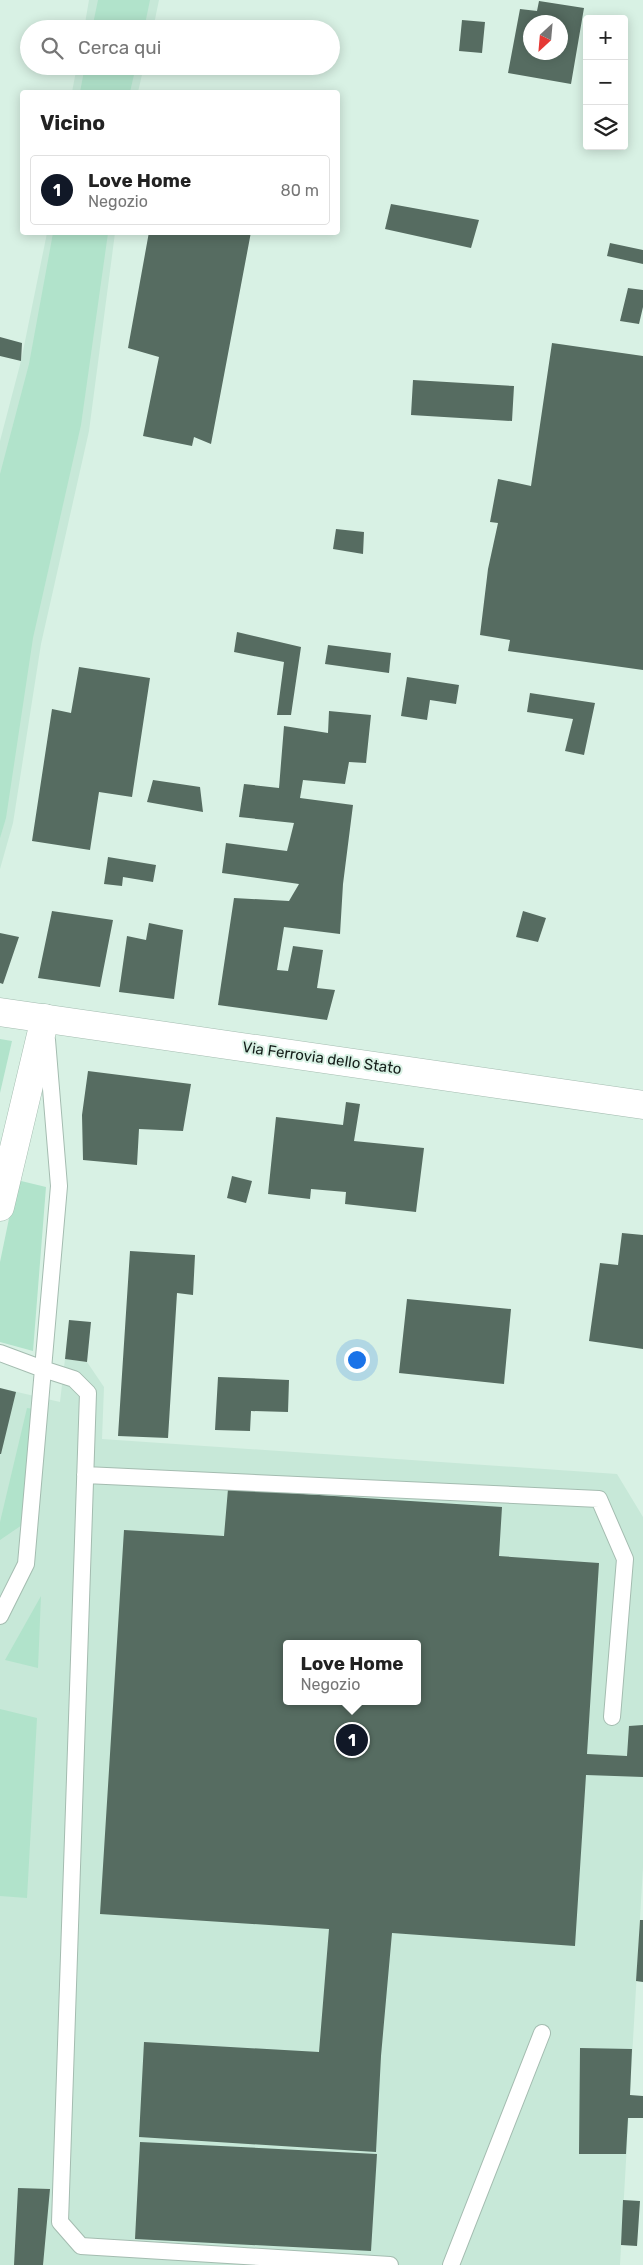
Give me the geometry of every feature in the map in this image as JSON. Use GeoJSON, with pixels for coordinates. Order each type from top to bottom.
{"type":"FeatureCollection","features":[{"type":"Feature","properties":{"kind":"main road","name":"Via Ferrovia dello Stato"},"geometry":{"type":"LineString","coordinates":[[0,1012],[643,1105]]}},
{"type":"Feature","properties":{"kind":"main road"},"geometry":{"type":"LineString","coordinates":[[0,1207],[45,1018]]}},
{"type":"Feature","properties":{"kind":"lane"},"geometry":{"type":"LineString","coordinates":[[0,1616],[26,1564],[59,1186],[45,1018]]}},
{"type":"Feature","properties":{"kind":"lane"},"geometry":{"type":"LineString","coordinates":[[0,1353],[74,1379],[88,1393],[60,2222],[81,2246],[390,2265]]}},
{"type":"Feature","properties":{"kind":"lane"},"geometry":{"type":"LineString","coordinates":[[85,1475],[599,1499],[625,1559],[612,1717]]}},
{"type":"Feature","properties":{"kind":"lane"},"geometry":{"type":"LineString","coordinates":[[451,2265],[542,2033]]}},
{"type":"Feature","properties":{"kind":"shaded area"},"geometry":{"type":"Polygon","coordinates":[[[89,0],[159,0],[155,20],[86,20],[89,0]]]}},
{"type":"Feature","properties":{"kind":"shaded area"},"geometry":{"type":"Polygon","coordinates":[[[98,0],[150,0],[146,20],[94,20],[98,0]]]}},
{"type":"Feature","properties":{"kind":"shaded area"},"geometry":{"type":"Polygon","coordinates":[[[75,75],[142,75],[138,90],[72,90],[75,75]]]}},
{"type":"Feature","properties":{"kind":"shaded area"},"geometry":{"type":"Polygon","coordinates":[[[83,75],[134,75],[130,90],[80,90],[83,75]]]}},
{"type":"Feature","properties":{"kind":"shaded area"},"geometry":{"type":"Polygon","coordinates":[[[47,235],[115,235],[89,431],[41,644],[13,823],[0,869],[0,441],[21,361],[47,235]]]}},
{"type":"Feature","properties":{"kind":"shaded area"},"geometry":{"type":"Polygon","coordinates":[[[53,235],[108,235],[81,425],[33,638],[6,818],[0,838],[0,474],[29,364],[53,235]]]}},
{"type":"Feature","properties":{"kind":"shaded area"},"geometry":{"type":"Polygon","coordinates":[[[0,1039],[12,1041],[0,1093],[0,1039]]]}},
{"type":"Feature","properties":{"kind":"shaded area"},"geometry":{"type":"Polygon","coordinates":[[[17,1180],[46,1187],[33,1351],[0,1342],[0,1262],[17,1180]]]}},
{"type":"Feature","properties":{"kind":"shaded area"},"geometry":{"type":"Polygon","coordinates":[[[65,1359],[87,1362],[104,1387],[102,1439],[617,1474],[643,1517],[643,1867],[620,2265],[0,2265],[0,1388],[60,1402],[65,1359]]]}},
{"type":"Feature","properties":{"kind":"shaded area"},"geometry":{"type":"Polygon","coordinates":[[[27,1408],[34,1409],[22,1525],[0,1540],[0,1522],[27,1408]]]}},
{"type":"Feature","properties":{"kind":"shaded area"},"geometry":{"type":"Polygon","coordinates":[[[41,1596],[38,1668],[5,1660],[41,1596]]]}},
{"type":"Feature","properties":{"kind":"shaded area"},"geometry":{"type":"Polygon","coordinates":[[[0,1709],[37,1718],[27,1898],[0,1896],[0,1709]]]}},
{"type":"Feature","properties":{"kind":"building"},"geometry":{"type":"Polygon","coordinates":[[[539,1],[584,8],[571,84],[508,73],[520,9],[537,11],[539,1]]]}},
{"type":"Feature","properties":{"kind":"building"},"geometry":{"type":"Polygon","coordinates":[[[462,20],[485,22],[482,53],[459,51],[462,20]]]}},
{"type":"Feature","properties":{"kind":"building"},"geometry":{"type":"Polygon","coordinates":[[[391,204],[479,220],[471,248],[385,229],[391,204]]]}},
{"type":"Feature","properties":{"kind":"building"},"geometry":{"type":"Polygon","coordinates":[[[148,235],[250,235],[211,444],[194,437],[192,446],[143,436],[159,357],[128,348],[148,235]]]}},
{"type":"Feature","properties":{"kind":"building"},"geometry":{"type":"Polygon","coordinates":[[[610,243],[643,250],[643,264],[607,256],[610,243]]]}},
{"type":"Feature","properties":{"kind":"building"},"geometry":{"type":"Polygon","coordinates":[[[628,288],[643,290],[643,307],[639,324],[620,321],[628,288]]]}},
{"type":"Feature","properties":{"kind":"building"},"geometry":{"type":"Polygon","coordinates":[[[0,337],[22,343],[21,361],[0,356],[0,337]]]}},
{"type":"Feature","properties":{"kind":"building"},"geometry":{"type":"Polygon","coordinates":[[[552,343],[643,356],[643,670],[508,651],[510,640],[480,635],[488,569],[498,523],[490,522],[498,479],[531,486],[552,343]]]}},
{"type":"Feature","properties":{"kind":"building"},"geometry":{"type":"Polygon","coordinates":[[[413,380],[514,386],[512,421],[411,415],[413,380]]]}},
{"type":"Feature","properties":{"kind":"building"},"geometry":{"type":"Polygon","coordinates":[[[336,529],[364,532],[363,554],[333,549],[336,529]]]}},
{"type":"Feature","properties":{"kind":"building"},"geometry":{"type":"Polygon","coordinates":[[[237,632],[301,647],[291,715],[277,715],[284,662],[234,652],[237,632]]]}},
{"type":"Feature","properties":{"kind":"building"},"geometry":{"type":"Polygon","coordinates":[[[328,645],[391,653],[389,673],[325,664],[328,645]]]}},
{"type":"Feature","properties":{"kind":"building"},"geometry":{"type":"Polygon","coordinates":[[[79,667],[150,678],[132,797],[99,792],[90,850],[32,841],[52,709],[71,713],[79,667]]]}},
{"type":"Feature","properties":{"kind":"building"},"geometry":{"type":"Polygon","coordinates":[[[407,677],[459,685],[456,704],[430,700],[427,720],[401,716],[407,677]]]}},
{"type":"Feature","properties":{"kind":"building"},"geometry":{"type":"Polygon","coordinates":[[[530,693],[595,703],[584,755],[565,751],[573,719],[527,712],[530,693]]]}},
{"type":"Feature","properties":{"kind":"building"},"geometry":{"type":"Polygon","coordinates":[[[329,711],[371,715],[366,763],[349,762],[345,784],[303,780],[300,798],[353,805],[343,884],[340,934],[284,927],[277,970],[288,971],[293,946],[323,950],[317,988],[335,990],[327,1020],[218,1005],[234,898],[289,901],[299,884],[222,873],[226,843],[287,851],[294,823],[239,817],[244,784],[279,788],[284,726],[328,733],[329,711]]]}},
{"type":"Feature","properties":{"kind":"building"},"geometry":{"type":"Polygon","coordinates":[[[153,780],[200,787],[203,812],[147,802],[153,780]]]}},
{"type":"Feature","properties":{"kind":"building"},"geometry":{"type":"Polygon","coordinates":[[[108,857],[156,865],[153,882],[123,877],[122,886],[104,884],[108,857]]]}},
{"type":"Feature","properties":{"kind":"building"},"geometry":{"type":"Polygon","coordinates":[[[52,911],[113,920],[100,987],[38,978],[52,911]]]}},
{"type":"Feature","properties":{"kind":"building"},"geometry":{"type":"Polygon","coordinates":[[[523,911],[546,918],[538,942],[516,937],[523,911]]]}},
{"type":"Feature","properties":{"kind":"building"},"geometry":{"type":"Polygon","coordinates":[[[149,923],[183,930],[174,999],[119,992],[127,936],[146,940],[149,923]]]}},
{"type":"Feature","properties":{"kind":"building"},"geometry":{"type":"Polygon","coordinates":[[[0,933],[19,937],[3,984],[0,983],[0,933]]]}},
{"type":"Feature","properties":{"kind":"building"},"geometry":{"type":"Polygon","coordinates":[[[88,1071],[191,1084],[183,1131],[139,1129],[137,1165],[83,1160],[82,1115],[88,1071]]]}},
{"type":"Feature","properties":{"kind":"building"},"geometry":{"type":"Polygon","coordinates":[[[346,1102],[360,1104],[354,1141],[424,1148],[416,1212],[345,1204],[346,1192],[311,1189],[310,1199],[268,1194],[276,1117],[343,1125],[346,1102]]]}},
{"type":"Feature","properties":{"kind":"building"},"geometry":{"type":"Polygon","coordinates":[[[232,1176],[252,1181],[246,1203],[227,1198],[232,1176]]]}},
{"type":"Feature","properties":{"kind":"building"},"geometry":{"type":"Polygon","coordinates":[[[622,1233],[643,1235],[643,1349],[589,1341],[600,1263],[618,1265],[622,1233]]]}},
{"type":"Feature","properties":{"kind":"building"},"geometry":{"type":"Polygon","coordinates":[[[130,1251],[195,1255],[193,1295],[177,1293],[168,1438],[118,1436],[130,1251]]]}},
{"type":"Feature","properties":{"kind":"building"},"geometry":{"type":"Polygon","coordinates":[[[407,1299],[511,1309],[504,1384],[399,1373],[407,1299]]]}},
{"type":"Feature","properties":{"kind":"building"},"geometry":{"type":"Polygon","coordinates":[[[69,1320],[91,1322],[87,1362],[65,1359],[69,1320]]]}},
{"type":"Feature","properties":{"kind":"building"},"geometry":{"type":"Polygon","coordinates":[[[218,1377],[289,1380],[288,1412],[251,1411],[250,1431],[215,1430],[218,1377]]]}},
{"type":"Feature","properties":{"kind":"building"},"geometry":{"type":"Polygon","coordinates":[[[0,1388],[16,1392],[1,1454],[0,1454],[0,1388]]]}},
{"type":"Feature","properties":{"kind":"building"},"geometry":{"type":"Polygon","coordinates":[[[228,1489],[502,1507],[499,1556],[599,1563],[587,1754],[627,1756],[629,1726],[643,1725],[643,1777],[586,1775],[575,1946],[392,1933],[381,2056],[376,2152],[139,2137],[144,2042],[319,2052],[329,1929],[100,1914],[124,1530],[224,1536],[228,1489]]]}},
{"type":"Feature","properties":{"kind":"building"},"geometry":{"type":"Polygon","coordinates":[[[640,1920],[643,1920],[643,1982],[636,1981],[640,1920]]]}},
{"type":"Feature","properties":{"kind":"building"},"geometry":{"type":"Polygon","coordinates":[[[580,2048],[632,2049],[630,2095],[643,2096],[643,2118],[628,2118],[626,2154],[579,2154],[580,2048]]]}},
{"type":"Feature","properties":{"kind":"building"},"geometry":{"type":"Polygon","coordinates":[[[140,2142],[377,2154],[371,2251],[135,2239],[140,2142]]]}},
{"type":"Feature","properties":{"kind":"building"},"geometry":{"type":"Polygon","coordinates":[[[18,2188],[50,2189],[43,2265],[14,2265],[18,2188]]]}},
{"type":"Feature","properties":{"kind":"building"},"geometry":{"type":"Polygon","coordinates":[[[623,2200],[640,2201],[637,2246],[621,2245],[623,2200]]]}},
{"type":"Feature","properties":{"kind":"place","name":"Love Home"},"geometry":{"type":"Point","coordinates":[352,1740]}}]}
